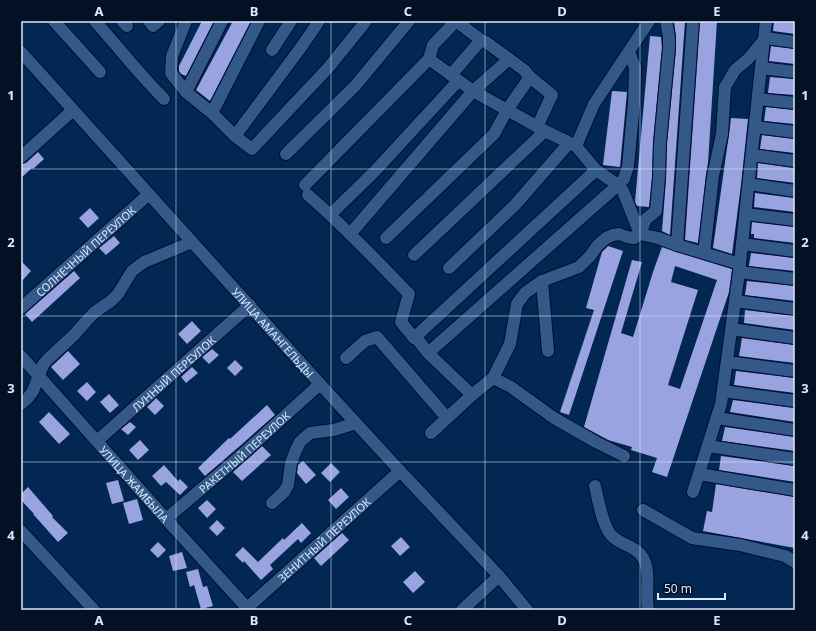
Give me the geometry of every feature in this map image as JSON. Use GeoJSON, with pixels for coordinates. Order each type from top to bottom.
{"type":"FeatureCollection","features":[{"type":"Feature","properties":{"kind":"street"},"geometry":{"type":"LineString","coordinates":[[54,21],[100,72]]}},
{"type":"Feature","properties":{"kind":"street"},"geometry":{"type":"LineString","coordinates":[[95,21],[147,82],[164,99]]}},
{"type":"Feature","properties":{"kind":"street"},"geometry":{"type":"LineString","coordinates":[[149,21],[153,26],[159,21]]}},
{"type":"Feature","properties":{"kind":"street"},"geometry":{"type":"LineString","coordinates":[[186,21],[172,56],[171,73],[186,92],[212,113],[234,136],[252,149],[329,67],[366,21]]}},
{"type":"Feature","properties":{"kind":"street"},"geometry":{"type":"LineString","coordinates":[[186,92],[222,21]]}},
{"type":"Feature","properties":{"kind":"street"},"geometry":{"type":"LineString","coordinates":[[212,113],[259,21]]}},
{"type":"Feature","properties":{"kind":"street"},"geometry":{"type":"LineString","coordinates":[[272,50],[290,21]]}},
{"type":"Feature","properties":{"kind":"street"},"geometry":{"type":"LineString","coordinates":[[234,136],[319,21]]}},
{"type":"Feature","properties":{"kind":"street"},"geometry":{"type":"LineString","coordinates":[[286,154],[355,86],[409,21]]}},
{"type":"Feature","properties":{"kind":"street"},"geometry":{"type":"LineString","coordinates":[[414,255],[541,129],[552,95],[530,77],[524,70],[456,21],[433,45],[429,59],[306,190],[331,214],[335,221],[350,234],[409,294],[401,322],[428,353],[472,395]]}},
{"type":"Feature","properties":{"kind":"street"},"geometry":{"type":"LineString","coordinates":[[449,268],[515,205],[573,145],[594,104],[649,21]]}},
{"type":"Feature","properties":{"kind":"street"},"geometry":{"type":"LineString","coordinates":[[431,433],[472,395],[493,378],[510,344],[517,304],[525,293],[542,281],[579,267],[606,238],[619,234],[634,238],[640,234],[646,219],[656,211],[669,37],[666,21]]}},
{"type":"Feature","properties":{"kind":"street"},"geometry":{"type":"LineString","coordinates":[[677,245],[693,21]]}},
{"type":"Feature","properties":{"kind":"street"},"geometry":{"type":"LineString","coordinates":[[693,492],[721,404],[740,268],[766,21]]}},
{"type":"Feature","properties":{"kind":"street"},"geometry":{"type":"LineString","coordinates":[[704,253],[713,176],[722,134],[725,87],[735,70],[748,59],[764,39]]}},
{"type":"Feature","properties":{"kind":"street"},"geometry":{"type":"LineString","coordinates":[[764,39],[795,42]]}},
{"type":"Feature","properties":{"kind":"street"},"geometry":{"type":"LineString","coordinates":[[331,214],[375,171],[455,78],[481,40]]}},
{"type":"Feature","properties":{"kind":"street","name":"УЛИЦА АМАНГЕЛЬДЫ"},"geometry":{"type":"LineString","coordinates":[[21,52],[320,384],[499,576],[527,610]]}},
{"type":"Feature","properties":{"kind":"street"},"geometry":{"type":"LineString","coordinates":[[428,353],[624,179],[628,166],[634,102],[635,67],[629,52]]}},
{"type":"Feature","properties":{"kind":"street"},"geometry":{"type":"LineString","coordinates":[[350,234],[472,91],[508,58]]}},
{"type":"Feature","properties":{"kind":"street"},"geometry":{"type":"LineString","coordinates":[[429,59],[472,91],[573,145],[596,170],[618,185],[623,191],[640,234]]}},
{"type":"Feature","properties":{"kind":"street"},"geometry":{"type":"LineString","coordinates":[[761,68],[795,72]]}},
{"type":"Feature","properties":{"kind":"street"},"geometry":{"type":"LineString","coordinates":[[386,238],[494,134],[507,110],[530,77]]}},
{"type":"Feature","properties":{"kind":"street"},"geometry":{"type":"LineString","coordinates":[[758,99],[795,103]]}},
{"type":"Feature","properties":{"kind":"street"},"geometry":{"type":"LineString","coordinates":[[21,157],[73,110]]}},
{"type":"Feature","properties":{"kind":"street"},"geometry":{"type":"LineString","coordinates":[[755,127],[795,132]]}},
{"type":"Feature","properties":{"kind":"street"},"geometry":{"type":"LineString","coordinates":[[752,155],[795,160]]}},
{"type":"Feature","properties":{"kind":"street"},"geometry":{"type":"LineString","coordinates":[[414,338],[596,170]]}},
{"type":"Feature","properties":{"kind":"street"},"geometry":{"type":"LineString","coordinates":[[749,184],[795,191]]}},
{"type":"Feature","properties":{"kind":"street","name":"СОЛНЕЧНЫЙ ПЕРЕУЛОК"},"geometry":{"type":"LineString","coordinates":[[21,308],[149,194]]}},
{"type":"Feature","properties":{"kind":"street"},"geometry":{"type":"LineString","coordinates":[[746,214],[795,220]]}},
{"type":"Feature","properties":{"kind":"street"},"geometry":{"type":"LineString","coordinates":[[640,234],[658,238],[704,253],[740,268],[795,279]]}},
{"type":"Feature","properties":{"kind":"street"},"geometry":{"type":"LineString","coordinates":[[21,404],[33,391],[38,376],[47,360],[74,336],[95,312],[111,301],[132,271],[144,262],[192,242]]}},
{"type":"Feature","properties":{"kind":"street"},"geometry":{"type":"LineString","coordinates":[[742,244],[795,251]]}},
{"type":"Feature","properties":{"kind":"street"},"geometry":{"type":"LineString","coordinates":[[542,281],[548,351]]}},
{"type":"Feature","properties":{"kind":"street"},"geometry":{"type":"LineString","coordinates":[[735,301],[795,309]]}},
{"type":"Feature","properties":{"kind":"street","name":"ЛУННЫЙ ПЕРЕУЛОК"},"geometry":{"type":"LineString","coordinates":[[97,441],[250,305]]}},
{"type":"Feature","properties":{"kind":"street"},"geometry":{"type":"LineString","coordinates":[[732,329],[795,338]]}},
{"type":"Feature","properties":{"kind":"street"},"geometry":{"type":"LineString","coordinates":[[346,358],[365,341],[377,337],[447,418]]}},
{"type":"Feature","properties":{"kind":"street","name":"УЛИЦА ЖАМБЫЛА"},"geometry":{"type":"LineString","coordinates":[[21,356],[248,609]]}},
{"type":"Feature","properties":{"kind":"street"},"geometry":{"type":"LineString","coordinates":[[727,362],[795,371]]}},
{"type":"Feature","properties":{"kind":"street"},"geometry":{"type":"LineString","coordinates":[[493,378],[510,387],[554,418],[624,456]]}},
{"type":"Feature","properties":{"kind":"street","name":"РАКЕТНЫЙ ПЕРЕУЛОК"},"geometry":{"type":"LineString","coordinates":[[166,519],[246,451],[320,384]]}},
{"type":"Feature","properties":{"kind":"street"},"geometry":{"type":"LineString","coordinates":[[723,391],[795,401]]}},
{"type":"Feature","properties":{"kind":"street"},"geometry":{"type":"LineString","coordinates":[[717,418],[795,430]]}},
{"type":"Feature","properties":{"kind":"street"},"geometry":{"type":"LineString","coordinates":[[272,503],[288,486],[291,463],[300,442],[310,433],[334,430],[356,423]]}},
{"type":"Feature","properties":{"kind":"street"},"geometry":{"type":"LineString","coordinates":[[708,446],[795,459]]}},
{"type":"Feature","properties":{"kind":"street","name":"ЗЕНИТНЫЙ ПЕРЕУЛОК"},"geometry":{"type":"LineString","coordinates":[[248,609],[400,471]]}},
{"type":"Feature","properties":{"kind":"street"},"geometry":{"type":"LineString","coordinates":[[699,474],[795,490]]}},
{"type":"Feature","properties":{"kind":"street"},"geometry":{"type":"LineString","coordinates":[[595,486],[606,527],[613,537],[636,549],[643,558],[647,567],[648,610]]}},
{"type":"Feature","properties":{"kind":"street"},"geometry":{"type":"LineString","coordinates":[[643,510],[692,538],[740,545],[785,556],[795,562]]}},
{"type":"Feature","properties":{"kind":"street"},"geometry":{"type":"LineString","coordinates":[[21,531],[94,610]]}},
{"type":"Feature","properties":{"kind":"street"},"geometry":{"type":"LineString","coordinates":[[462,610],[499,576]]}},
{"type":"Feature","properties":{"kind":"building"},"geometry":{"type":"Polygon","coordinates":[[[202,21],[214,21],[186,76],[181,74],[179,71],[179,66],[202,21]]]}},
{"type":"Feature","properties":{"kind":"building"},"geometry":{"type":"Polygon","coordinates":[[[233,21],[251,21],[210,101],[196,90],[233,21]]]}},
{"type":"Feature","properties":{"kind":"building"},"geometry":{"type":"Polygon","coordinates":[[[674,21],[685,21],[670,235],[662,231],[667,143],[676,49],[674,21]]]}},
{"type":"Feature","properties":{"kind":"building"},"geometry":{"type":"Polygon","coordinates":[[[700,21],[717,21],[708,163],[698,243],[685,240],[700,21]]]}},
{"type":"Feature","properties":{"kind":"building"},"geometry":{"type":"Polygon","coordinates":[[[774,21],[795,21],[795,34],[773,31],[774,21]]]}},
{"type":"Feature","properties":{"kind":"building"},"geometry":{"type":"Polygon","coordinates":[[[650,36],[661,37],[662,48],[653,142],[652,178],[649,207],[637,206],[635,202],[650,36]]]}},
{"type":"Feature","properties":{"kind":"building"},"geometry":{"type":"Polygon","coordinates":[[[771,46],[795,49],[795,64],[769,61],[771,46]]]}},
{"type":"Feature","properties":{"kind":"building"},"geometry":{"type":"Polygon","coordinates":[[[770,77],[795,79],[795,95],[768,93],[770,77]]]}},
{"type":"Feature","properties":{"kind":"building"},"geometry":{"type":"Polygon","coordinates":[[[612,91],[627,92],[620,167],[603,165],[612,91]]]}},
{"type":"Feature","properties":{"kind":"building"},"geometry":{"type":"Polygon","coordinates":[[[766,107],[795,110],[795,124],[764,121],[766,107]]]}},
{"type":"Feature","properties":{"kind":"building"},"geometry":{"type":"Polygon","coordinates":[[[731,118],[748,119],[732,254],[713,248],[731,118]]]}},
{"type":"Feature","properties":{"kind":"building"},"geometry":{"type":"Polygon","coordinates":[[[762,135],[795,139],[795,153],[760,149],[762,135]]]}},
{"type":"Feature","properties":{"kind":"building"},"geometry":{"type":"Polygon","coordinates":[[[38,152],[44,159],[21,178],[21,164],[26,163],[38,152]]]}},
{"type":"Feature","properties":{"kind":"building"},"geometry":{"type":"Polygon","coordinates":[[[758,163],[795,168],[795,183],[757,178],[758,163]]]}},
{"type":"Feature","properties":{"kind":"building"},"geometry":{"type":"Polygon","coordinates":[[[755,193],[795,198],[795,212],[754,207],[755,193]]]}},
{"type":"Feature","properties":{"kind":"building"},"geometry":{"type":"Polygon","coordinates":[[[90,208],[99,218],[88,228],[79,218],[90,208]]]}},
{"type":"Feature","properties":{"kind":"building"},"geometry":{"type":"Polygon","coordinates":[[[752,222],[795,227],[795,243],[754,238],[754,234],[751,234],[752,222]]]}},
{"type":"Feature","properties":{"kind":"building"},"geometry":{"type":"Polygon","coordinates":[[[114,236],[120,243],[106,255],[99,248],[114,236]]]}},
{"type":"Feature","properties":{"kind":"building"},"geometry":{"type":"Polygon","coordinates":[[[608,246],[623,251],[569,415],[560,412],[594,310],[586,308],[602,252],[608,246]]]}},
{"type":"Feature","properties":{"kind":"building"},"geometry":{"type":"Polygon","coordinates":[[[662,247],[732,269],[729,292],[667,477],[652,472],[657,458],[631,450],[632,447],[608,440],[584,427],[632,260],[642,262],[621,333],[633,337],[662,247]],[[675,266],[671,282],[698,290],[668,385],[680,389],[717,280],[675,266]]]}},
{"type":"Feature","properties":{"kind":"building"},"geometry":{"type":"Polygon","coordinates":[[[751,253],[795,258],[795,271],[749,266],[751,253]]]}},
{"type":"Feature","properties":{"kind":"building"},"geometry":{"type":"Polygon","coordinates":[[[21,261],[31,271],[21,282],[21,261]]]}},
{"type":"Feature","properties":{"kind":"building"},"geometry":{"type":"Polygon","coordinates":[[[74,271],[80,278],[32,322],[25,314],[74,271]]]}},
{"type":"Feature","properties":{"kind":"building"},"geometry":{"type":"Polygon","coordinates":[[[747,281],[795,286],[795,301],[745,295],[747,281]]]}},
{"type":"Feature","properties":{"kind":"building"},"geometry":{"type":"Polygon","coordinates":[[[745,310],[795,316],[795,330],[744,323],[745,310]]]}},
{"type":"Feature","properties":{"kind":"building"},"geometry":{"type":"Polygon","coordinates":[[[192,321],[201,331],[187,344],[178,334],[192,321]]]}},
{"type":"Feature","properties":{"kind":"building"},"geometry":{"type":"Polygon","coordinates":[[[742,338],[795,345],[795,363],[739,356],[742,338]]]}},
{"type":"Feature","properties":{"kind":"building"},"geometry":{"type":"Polygon","coordinates":[[[212,349],[219,355],[209,364],[202,357],[212,349]]]}},
{"type":"Feature","properties":{"kind":"building"},"geometry":{"type":"Polygon","coordinates":[[[68,351],[80,364],[63,380],[51,367],[68,351]]]}},
{"type":"Feature","properties":{"kind":"building"},"geometry":{"type":"Polygon","coordinates":[[[235,360],[243,368],[235,376],[227,368],[235,360]]]}},
{"type":"Feature","properties":{"kind":"building"},"geometry":{"type":"Polygon","coordinates":[[[192,367],[198,373],[186,383],[181,377],[192,367]]]}},
{"type":"Feature","properties":{"kind":"building"},"geometry":{"type":"Polygon","coordinates":[[[736,371],[795,378],[795,393],[734,385],[736,371]]]}},
{"type":"Feature","properties":{"kind":"building"},"geometry":{"type":"Polygon","coordinates":[[[87,382],[96,392],[87,401],[77,391],[87,382]]]}},
{"type":"Feature","properties":{"kind":"building"},"geometry":{"type":"Polygon","coordinates":[[[109,394],[119,405],[110,413],[100,402],[109,394]]]}},
{"type":"Feature","properties":{"kind":"building"},"geometry":{"type":"Polygon","coordinates":[[[156,398],[164,406],[155,415],[147,407],[156,398]]]}},
{"type":"Feature","properties":{"kind":"building"},"geometry":{"type":"Polygon","coordinates":[[[733,400],[795,408],[795,422],[730,412],[733,400]]]}},
{"type":"Feature","properties":{"kind":"building"},"geometry":{"type":"Polygon","coordinates":[[[267,405],[275,415],[205,476],[198,468],[229,438],[230,439],[267,405]]]}},
{"type":"Feature","properties":{"kind":"building"},"geometry":{"type":"Polygon","coordinates":[[[49,412],[70,434],[59,444],[39,422],[49,412]]]}},
{"type":"Feature","properties":{"kind":"building"},"geometry":{"type":"Polygon","coordinates":[[[130,422],[136,427],[128,435],[121,429],[130,422]]]}},
{"type":"Feature","properties":{"kind":"building"},"geometry":{"type":"Polygon","coordinates":[[[725,427],[795,437],[795,451],[722,441],[725,427]]]}},
{"type":"Feature","properties":{"kind":"building"},"geometry":{"type":"Polygon","coordinates":[[[140,440],[149,450],[138,460],[129,450],[140,440]]]}},
{"type":"Feature","properties":{"kind":"building"},"geometry":{"type":"Polygon","coordinates":[[[262,446],[271,455],[242,481],[233,472],[262,446]]]}},
{"type":"Feature","properties":{"kind":"building"},"geometry":{"type":"Polygon","coordinates":[[[721,456],[795,466],[795,482],[719,470],[721,456]]]}},
{"type":"Feature","properties":{"kind":"building"},"geometry":{"type":"Polygon","coordinates":[[[303,461],[316,475],[306,484],[297,473],[298,465],[303,461]]]}},
{"type":"Feature","properties":{"kind":"building"},"geometry":{"type":"Polygon","coordinates":[[[331,463],[340,472],[330,482],[321,473],[331,463]]]}},
{"type":"Feature","properties":{"kind":"building"},"geometry":{"type":"Polygon","coordinates":[[[164,465],[178,481],[180,479],[188,487],[180,495],[166,482],[161,486],[152,476],[164,465]]]}},
{"type":"Feature","properties":{"kind":"building"},"geometry":{"type":"Polygon","coordinates":[[[118,480],[124,501],[112,504],[106,483],[118,480]]]}},
{"type":"Feature","properties":{"kind":"building"},"geometry":{"type":"Polygon","coordinates":[[[716,484],[795,497],[795,548],[703,531],[707,511],[712,512],[716,484]]]}},
{"type":"Feature","properties":{"kind":"building"},"geometry":{"type":"Polygon","coordinates":[[[28,487],[53,516],[52,517],[68,533],[58,542],[21,500],[21,494],[28,487]]]}},
{"type":"Feature","properties":{"kind":"building"},"geometry":{"type":"Polygon","coordinates":[[[341,488],[349,497],[336,509],[328,500],[341,488]]]}},
{"type":"Feature","properties":{"kind":"building"},"geometry":{"type":"Polygon","coordinates":[[[137,499],[143,520],[129,524],[123,503],[137,499]]]}},
{"type":"Feature","properties":{"kind":"building"},"geometry":{"type":"Polygon","coordinates":[[[207,500],[216,509],[207,518],[198,508],[207,500]]]}},
{"type":"Feature","properties":{"kind":"building"},"geometry":{"type":"Polygon","coordinates":[[[217,520],[225,528],[217,536],[209,528],[217,520]]]}},
{"type":"Feature","properties":{"kind":"building"},"geometry":{"type":"Polygon","coordinates":[[[302,523],[311,533],[301,543],[298,539],[270,565],[273,569],[261,580],[244,561],[243,563],[235,555],[243,547],[258,562],[283,538],[284,540],[302,523]]]}},
{"type":"Feature","properties":{"kind":"building"},"geometry":{"type":"Polygon","coordinates":[[[342,533],[349,540],[321,566],[314,558],[342,533]]]}},
{"type":"Feature","properties":{"kind":"building"},"geometry":{"type":"Polygon","coordinates":[[[401,537],[410,547],[400,556],[391,546],[401,537]]]}},
{"type":"Feature","properties":{"kind":"building"},"geometry":{"type":"Polygon","coordinates":[[[158,542],[166,550],[158,558],[150,550],[158,542]]]}},
{"type":"Feature","properties":{"kind":"building"},"geometry":{"type":"Polygon","coordinates":[[[182,552],[187,568],[173,571],[169,556],[182,552]]]}},
{"type":"Feature","properties":{"kind":"building"},"geometry":{"type":"Polygon","coordinates":[[[198,569],[203,587],[207,586],[213,606],[201,609],[194,585],[190,587],[186,572],[198,569]]]}},
{"type":"Feature","properties":{"kind":"building"},"geometry":{"type":"Polygon","coordinates":[[[415,571],[425,582],[413,593],[403,582],[415,571]]]}}]}
